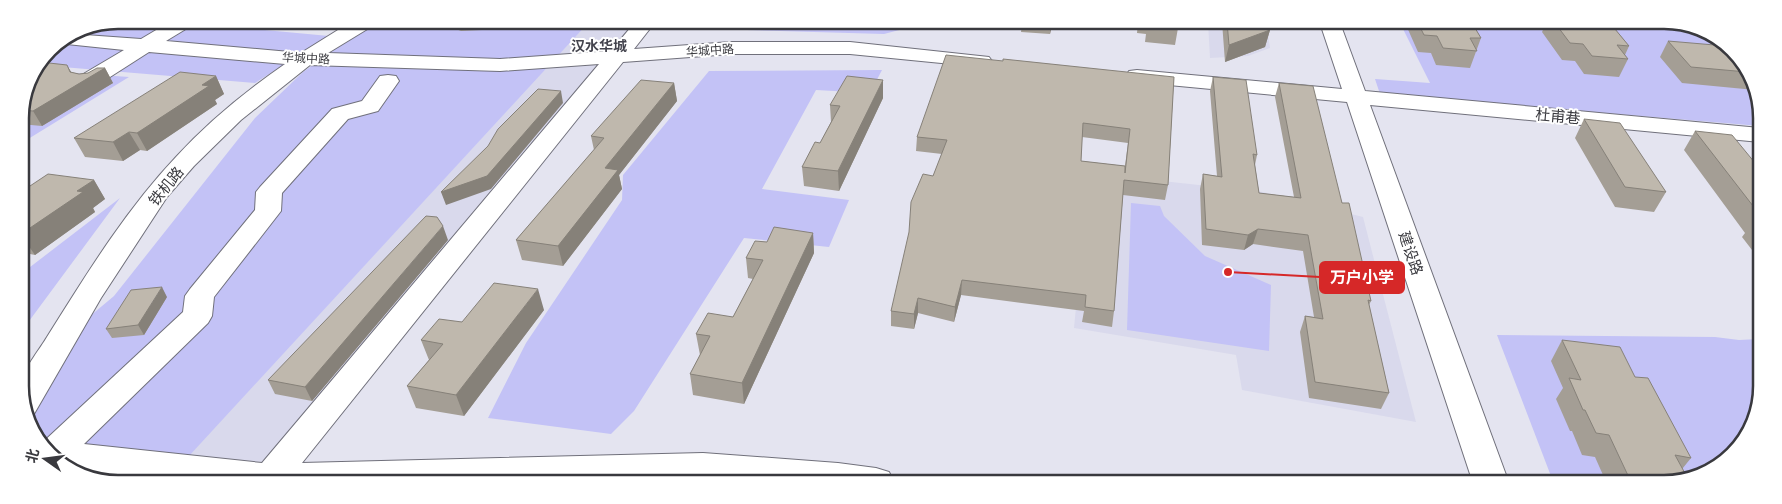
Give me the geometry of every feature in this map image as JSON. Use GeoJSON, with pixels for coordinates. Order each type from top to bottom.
{"type":"FeatureCollection","features":[{"type":"Feature","properties":{"kind":"street"},"geometry":{"type":"LineString","coordinates":[[88,81],[173,29]]}},
{"type":"Feature","properties":{"kind":"street","name":"铁机路"},"geometry":{"type":"LineString","coordinates":[[30,393],[74,319],[162,187],[223,123],[261,90],[353,29]]}},
{"type":"Feature","properties":{"kind":"street"},"geometry":{"type":"LineString","coordinates":[[272,475],[640,29]]}},
{"type":"Feature","properties":{"kind":"street","name":"建设路"},"geometry":{"type":"LineString","coordinates":[[1332,29],[1488,475]]}},
{"type":"Feature","properties":{"kind":"street","name":"华城中路"},"geometry":{"type":"LineString","coordinates":[[75,40],[305,59],[500,65],[731,48],[850,48],[1003,63]]}},
{"type":"Feature","properties":{"kind":"street"},"geometry":{"type":"LineString","coordinates":[[1120,74],[1356,97]]}},
{"type":"Feature","properties":{"kind":"street"},"geometry":{"type":"LineString","coordinates":[[70,435],[197,316],[200,296],[268,211],[269,192],[311,143],[340,114],[370,106],[388,82]]}},
{"type":"Feature","properties":{"kind":"street","name":"杜甫巷"},"geometry":{"type":"LineString","coordinates":[[1356,97],[1753,134]]}},
{"type":"Feature","properties":{"kind":"street"},"geometry":{"type":"LineString","coordinates":[[70,456],[242,475]]}},
{"type":"Feature","properties":{"kind":"street"},"geometry":{"type":"LineString","coordinates":[[388,475],[703,467],[811,475]]}},
{"type":"Feature","properties":{"kind":"shaded area"},"geometry":{"type":"Polygon","coordinates":[[[255,29],[329,36],[255,83],[46,66],[68,44],[101,30],[255,29]]]}},
{"type":"Feature","properties":{"kind":"shaded area"},"geometry":{"type":"Polygon","coordinates":[[[368,29],[583,29],[172,475],[101,474],[89,471],[73,463],[70,461],[70,434],[43,434],[41,431],[30,403],[29,367],[114,296],[255,118],[303,72],[368,29]]]}},
{"type":"Feature","properties":{"kind":"shaded area"},"geometry":{"type":"Polygon","coordinates":[[[583,29],[639,29],[272,475],[242,475],[177,468],[583,29]]]}},
{"type":"Feature","properties":{"kind":"shaded area"},"geometry":{"type":"Polygon","coordinates":[[[714,29],[903,29],[884,34],[714,29]]]}},
{"type":"Feature","properties":{"kind":"shaded area"},"geometry":{"type":"Polygon","coordinates":[[[1208,29],[1267,29],[1270,48],[1248,56],[1210,58],[1208,29]]]}},
{"type":"Feature","properties":{"kind":"shaded area"},"geometry":{"type":"Polygon","coordinates":[[[1403,29],[1681,30],[1709,41],[1735,64],[1741,73],[1752,101],[1753,125],[1380,94],[1375,79],[1430,83],[1403,29]]]}},
{"type":"Feature","properties":{"kind":"shaded area"},"geometry":{"type":"Polygon","coordinates":[[[882,70],[870,93],[816,90],[762,189],[849,200],[829,247],[744,238],[634,411],[611,434],[488,418],[526,343],[622,200],[623,175],[709,71],[882,70]]]}},
{"type":"Feature","properties":{"kind":"shaded area"},"geometry":{"type":"Polygon","coordinates":[[[58,72],[129,77],[29,138],[31,100],[58,72]]]}},
{"type":"Feature","properties":{"kind":"shaded area"},"geometry":{"type":"Polygon","coordinates":[[[1089,173],[1263,192],[1363,217],[1416,422],[1242,390],[1236,355],[1074,328],[1089,173]]]}},
{"type":"Feature","properties":{"kind":"shaded area"},"geometry":{"type":"Polygon","coordinates":[[[120,198],[29,321],[29,268],[120,198]]]}},
{"type":"Feature","properties":{"kind":"shaded area"},"geometry":{"type":"Polygon","coordinates":[[[1131,203],[1160,206],[1164,216],[1205,256],[1271,285],[1269,351],[1127,330],[1131,203]]]}},
{"type":"Feature","properties":{"kind":"shaded area"},"geometry":{"type":"Polygon","coordinates":[[[1497,335],[1715,337],[1739,340],[1753,339],[1752,403],[1738,436],[1718,457],[1698,468],[1670,475],[1551,475],[1497,335]]]}},
{"type":"Feature","properties":{"kind":"building"},"geometry":{"type":"Polygon","coordinates":[[[1228,29],[1270,29],[1270,30],[1229,45],[1228,29]]]}},
{"type":"Feature","properties":{"kind":"building"},"geometry":{"type":"Polygon","coordinates":[[[1421,29],[1476,29],[1481,38],[1470,38],[1477,51],[1443,48],[1437,36],[1424,35],[1421,29]]]}},
{"type":"Feature","properties":{"kind":"building"},"geometry":{"type":"Polygon","coordinates":[[[1560,29],[1615,29],[1629,46],[1617,45],[1628,59],[1592,56],[1583,44],[1570,43],[1560,29]]]}},
{"type":"Feature","properties":{"kind":"building"},"geometry":{"type":"Polygon","coordinates":[[[1668,41],[1715,45],[1727,55],[1740,71],[1691,67],[1668,41]]]}},
{"type":"Feature","properties":{"kind":"building"},"geometry":{"type":"Polygon","coordinates":[[[946,55],[1174,77],[1168,185],[1124,180],[1114,311],[1085,307],[1086,295],[962,280],[955,307],[918,298],[914,314],[891,311],[909,232],[911,202],[923,174],[933,176],[947,140],[917,137],[946,55]],[[1083,123],[1081,161],[1125,166],[1125,173],[1130,129],[1083,123]]]}},
{"type":"Feature","properties":{"kind":"building"},"geometry":{"type":"Polygon","coordinates":[[[48,63],[67,65],[70,72],[79,74],[88,73],[97,68],[105,68],[33,111],[29,111],[32,95],[41,73],[48,63]]]}},
{"type":"Feature","properties":{"kind":"building"},"geometry":{"type":"Polygon","coordinates":[[[180,72],[216,76],[202,85],[209,86],[137,133],[129,132],[113,142],[74,138],[180,72]]]}},
{"type":"Feature","properties":{"kind":"building"},"geometry":{"type":"Polygon","coordinates":[[[847,76],[883,80],[838,171],[802,167],[815,142],[820,143],[840,106],[830,105],[847,76]]]}},
{"type":"Feature","properties":{"kind":"building"},"geometry":{"type":"Polygon","coordinates":[[[1213,77],[1246,80],[1257,155],[1253,154],[1259,193],[1301,198],[1279,83],[1313,86],[1342,203],[1349,203],[1389,393],[1315,382],[1305,316],[1323,319],[1308,235],[1258,229],[1248,235],[1206,229],[1203,174],[1222,177],[1213,77]]]}},
{"type":"Feature","properties":{"kind":"building"},"geometry":{"type":"Polygon","coordinates":[[[641,80],[674,83],[605,168],[618,170],[558,246],[516,240],[604,138],[591,136],[641,80]]]}},
{"type":"Feature","properties":{"kind":"building"},"geometry":{"type":"Polygon","coordinates":[[[538,89],[561,91],[487,176],[441,192],[488,146],[498,129],[538,89]]]}},
{"type":"Feature","properties":{"kind":"building"},"geometry":{"type":"Polygon","coordinates":[[[1584,119],[1620,123],[1666,192],[1625,187],[1584,119]]]}},
{"type":"Feature","properties":{"kind":"building"},"geometry":{"type":"Polygon","coordinates":[[[1695,131],[1732,135],[1753,160],[1753,206],[1695,131]]]}},
{"type":"Feature","properties":{"kind":"building"},"geometry":{"type":"Polygon","coordinates":[[[48,174],[94,180],[77,191],[83,192],[29,229],[29,187],[48,174]]]}},
{"type":"Feature","properties":{"kind":"building"},"geometry":{"type":"Polygon","coordinates":[[[426,216],[437,217],[443,226],[305,387],[268,380],[426,216]]]}},
{"type":"Feature","properties":{"kind":"building"},"geometry":{"type":"Polygon","coordinates":[[[774,227],[813,233],[742,383],[690,374],[710,336],[696,334],[708,313],[733,317],[763,260],[746,258],[755,241],[767,242],[774,227]]]}},
{"type":"Feature","properties":{"kind":"building"},"geometry":{"type":"Polygon","coordinates":[[[494,283],[538,289],[456,395],[407,386],[443,344],[421,340],[439,319],[462,322],[494,283]]]}},
{"type":"Feature","properties":{"kind":"building"},"geometry":{"type":"Polygon","coordinates":[[[162,287],[138,325],[106,329],[131,290],[162,287]]]}},
{"type":"Feature","properties":{"kind":"building"},"geometry":{"type":"Polygon","coordinates":[[[1562,340],[1620,347],[1635,377],[1648,378],[1691,458],[1675,455],[1685,472],[1670,475],[1628,475],[1609,435],[1596,433],[1585,410],[1583,410],[1569,378],[1581,380],[1562,340]]]}},
{"type":"Feature","properties":{"kind":"place","name":"万户小学"},"geometry":{"type":"Point","coordinates":[1228,272]}},
{"type":"Feature","properties":{"kind":"district","name":"汉水华城"},"geometry":{"type":"Point","coordinates":[599,46]}}]}
